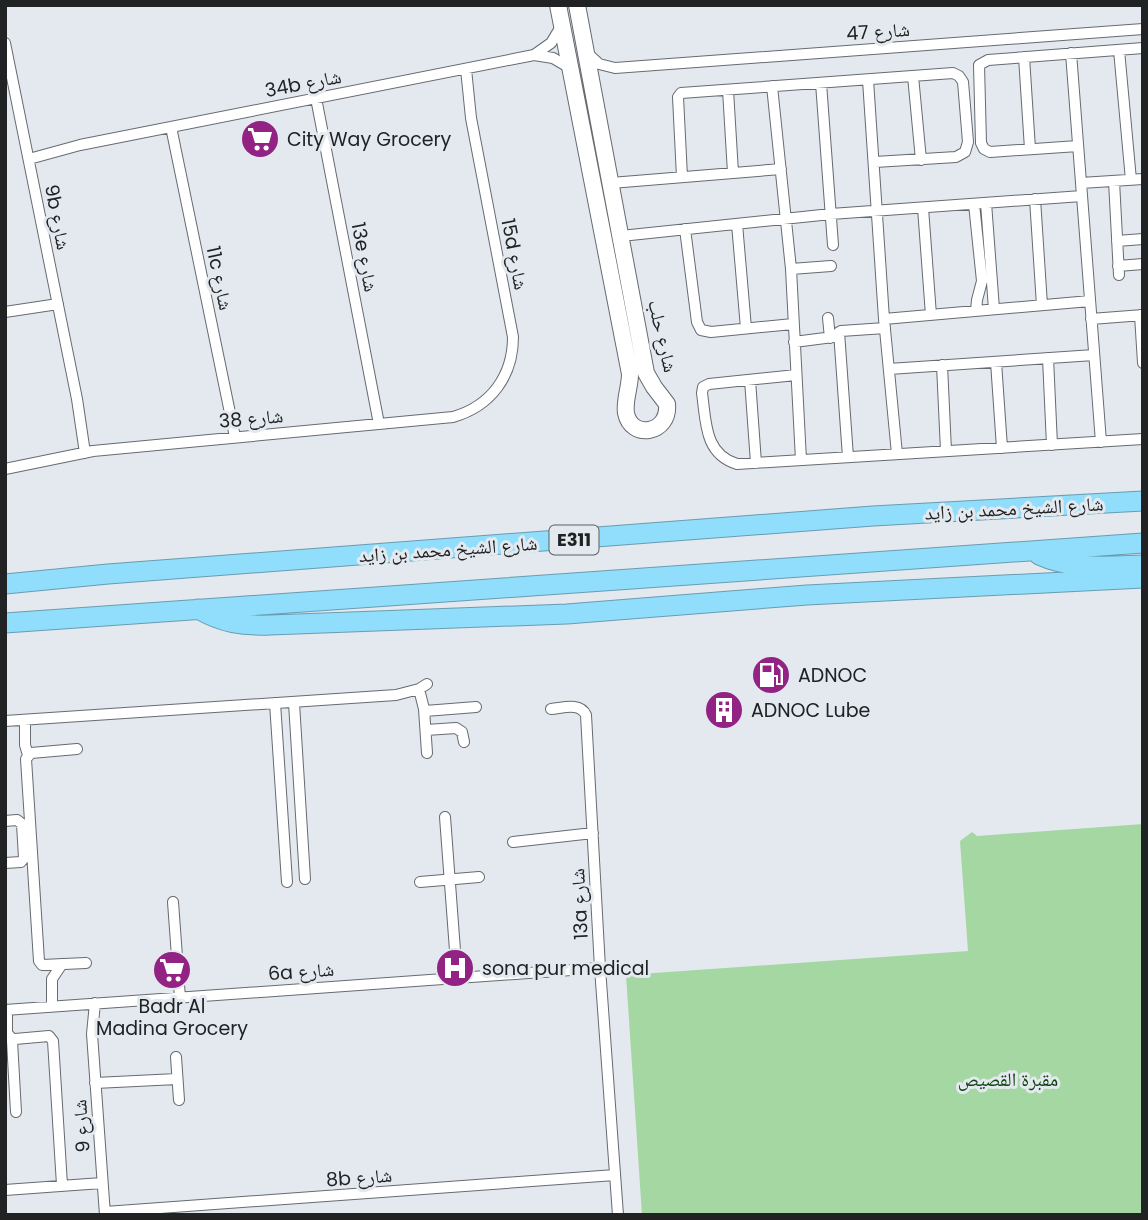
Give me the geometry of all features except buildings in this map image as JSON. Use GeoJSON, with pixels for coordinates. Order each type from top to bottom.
{"type":"FeatureCollection","features":[{"type":"Feature","properties":{"kind":"highway","name":"شارع الشيخ محمد بن زايد"},"geometry":{"type":"LineString","coordinates":[[5,584],[873,516],[1143,501]]}},
{"type":"Feature","properties":{"kind":"highway","name":"E311"},"geometry":{"type":"LineString","coordinates":[[5,623],[1143,543]]}},
{"type":"Feature","properties":{"kind":"highway"},"geometry":{"type":"LineString","coordinates":[[1032,551],[1068,564],[1143,565]]}},
{"type":"Feature","properties":{"kind":"highway"},"geometry":{"type":"LineString","coordinates":[[197,608],[231,623],[270,625],[566,614],[821,594],[1143,578]]}},
{"type":"Feature","properties":{"kind":"street","name":"شارع حلب"},"geometry":{"type":"LineString","coordinates":[[558,5],[629,374],[626,414],[633,426],[645,431],[652,430],[658,428],[666,417],[667,404],[646,373],[577,5]]}},
{"type":"Feature","properties":{"kind":"street"},"geometry":{"type":"LineString","coordinates":[[534,55],[551,43],[562,25]]}},
{"type":"Feature","properties":{"kind":"street","name":"شارع 47"},"geometry":{"type":"LineString","coordinates":[[615,68],[1143,29]]}},
{"type":"Feature","properties":{"kind":"street","name":"9b شارع"},"geometry":{"type":"LineString","coordinates":[[5,43],[89,452]]}},
{"type":"Feature","properties":{"kind":"street"},"geometry":{"type":"LineString","coordinates":[[1079,146],[990,152],[984,149],[981,143],[979,65],[988,60],[1143,48]]}},
{"type":"Feature","properties":{"kind":"street"},"geometry":{"type":"LineString","coordinates":[[1081,183],[1137,179],[1119,50]]}},
{"type":"Feature","properties":{"kind":"street"},"geometry":{"type":"LineString","coordinates":[[586,52],[599,64],[615,68]]}},
{"type":"Feature","properties":{"kind":"street"},"geometry":{"type":"LineString","coordinates":[[1071,53],[1101,442]]}},
{"type":"Feature","properties":{"kind":"street"},"geometry":{"type":"LineString","coordinates":[[534,55],[553,58],[570,68]]}},
{"type":"Feature","properties":{"kind":"street","name":"34b شارع"},"geometry":{"type":"LineString","coordinates":[[28,155],[534,55]]}},
{"type":"Feature","properties":{"kind":"street"},"geometry":{"type":"LineString","coordinates":[[1024,57],[1030,149]]}},
{"type":"Feature","properties":{"kind":"street"},"geometry":{"type":"LineString","coordinates":[[593,89],[602,76],[615,68]]}},
{"type":"Feature","properties":{"kind":"street","name":"15d شارع"},"geometry":{"type":"LineString","coordinates":[[462,69],[513,337],[509,367],[494,393]]}},
{"type":"Feature","properties":{"kind":"street"},"geometry":{"type":"LineString","coordinates":[[913,76],[921,160]]}},
{"type":"Feature","properties":{"kind":"street"},"geometry":{"type":"LineString","coordinates":[[682,177],[679,95],[913,76],[959,76],[963,82],[968,142],[965,152],[956,157],[875,162]]}},
{"type":"Feature","properties":{"kind":"street"},"geometry":{"type":"LineString","coordinates":[[868,80],[897,454]]}},
{"type":"Feature","properties":{"kind":"street"},"geometry":{"type":"LineString","coordinates":[[821,83],[833,245]]}},
{"type":"Feature","properties":{"kind":"street"},"geometry":{"type":"LineString","coordinates":[[772,86],[791,269],[801,460]]}},
{"type":"Feature","properties":{"kind":"street"},"geometry":{"type":"LineString","coordinates":[[728,90],[733,173]]}},
{"type":"Feature","properties":{"kind":"street","name":"13e شارع"},"geometry":{"type":"LineString","coordinates":[[316,98],[379,424]]}},
{"type":"Feature","properties":{"kind":"street","name":"11c شارع"},"geometry":{"type":"LineString","coordinates":[[172,127],[235,437]]}},
{"type":"Feature","properties":{"kind":"street"},"geometry":{"type":"LineString","coordinates":[[611,183],[781,169]]}},
{"type":"Feature","properties":{"kind":"street"},"geometry":{"type":"LineString","coordinates":[[1114,181],[1119,270],[1143,264]]}},
{"type":"Feature","properties":{"kind":"street"},"geometry":{"type":"LineString","coordinates":[[621,236],[831,214],[1082,196]]}},
{"type":"Feature","properties":{"kind":"street"},"geometry":{"type":"LineString","coordinates":[[1035,199],[1042,305]]}},
{"type":"Feature","properties":{"kind":"street"},"geometry":{"type":"LineString","coordinates":[[980,204],[994,309]]}},
{"type":"Feature","properties":{"kind":"street"},"geometry":{"type":"LineString","coordinates":[[976,311],[976,300],[982,281],[980,204]]}},
{"type":"Feature","properties":{"kind":"street"},"geometry":{"type":"LineString","coordinates":[[923,208],[931,315]]}},
{"type":"Feature","properties":{"kind":"street"},"geometry":{"type":"LineString","coordinates":[[737,224],[746,328]]}},
{"type":"Feature","properties":{"kind":"street"},"geometry":{"type":"LineString","coordinates":[[685,229],[698,327],[706,332],[793,324]]}},
{"type":"Feature","properties":{"kind":"street"},"geometry":{"type":"LineString","coordinates":[[1117,241],[1143,239]]}},
{"type":"Feature","properties":{"kind":"street"},"geometry":{"type":"LineString","coordinates":[[791,269],[831,266]]}},
{"type":"Feature","properties":{"kind":"street"},"geometry":{"type":"LineString","coordinates":[[8,311],[57,300]]}},
{"type":"Feature","properties":{"kind":"street"},"geometry":{"type":"LineString","coordinates":[[794,342],[931,315],[1090,301]]}},
{"type":"Feature","properties":{"kind":"street"},"geometry":{"type":"LineString","coordinates":[[1091,319],[1141,315],[1143,363]]}},
{"type":"Feature","properties":{"kind":"street"},"geometry":{"type":"LineString","coordinates":[[828,318],[835,335],[848,457]]}},
{"type":"Feature","properties":{"kind":"street"},"geometry":{"type":"LineString","coordinates":[[889,369],[1094,355]]}},
{"type":"Feature","properties":{"kind":"street"},"geometry":{"type":"LineString","coordinates":[[1048,358],[1052,445]]}},
{"type":"Feature","properties":{"kind":"street"},"geometry":{"type":"LineString","coordinates":[[996,362],[1002,448]]}},
{"type":"Feature","properties":{"kind":"street"},"geometry":{"type":"LineString","coordinates":[[942,365],[946,451]]}},
{"type":"Feature","properties":{"kind":"street"},"geometry":{"type":"LineString","coordinates":[[796,375],[706,385],[702,393],[708,439],[712,447],[734,464],[1143,439]]}},
{"type":"Feature","properties":{"kind":"street"},"geometry":{"type":"LineString","coordinates":[[750,380],[756,463]]}},
{"type":"Feature","properties":{"kind":"street","name":"شارع 38"},"geometry":{"type":"LineString","coordinates":[[5,469],[89,452],[453,417],[471,411],[494,393]]}},
{"type":"Feature","properties":{"kind":"street"},"geometry":{"type":"LineString","coordinates":[[5,721],[396,695],[423,686],[427,752]]}},
{"type":"Feature","properties":{"kind":"street"},"geometry":{"type":"LineString","coordinates":[[293,703],[305,879]]}},
{"type":"Feature","properties":{"kind":"street"},"geometry":{"type":"LineString","coordinates":[[275,704],[287,882]]}},
{"type":"Feature","properties":{"kind":"street","name":"13a شارع"},"geometry":{"type":"LineString","coordinates":[[551,709],[577,706],[585,712],[618,1215]]}},
{"type":"Feature","properties":{"kind":"street"},"geometry":{"type":"LineString","coordinates":[[425,711],[476,707]]}},
{"type":"Feature","properties":{"kind":"street"},"geometry":{"type":"LineString","coordinates":[[451,709],[452,727]]}},
{"type":"Feature","properties":{"kind":"street"},"geometry":{"type":"LineString","coordinates":[[25,720],[39,961],[42,965],[86,962]]}},
{"type":"Feature","properties":{"kind":"street"},"geometry":{"type":"LineString","coordinates":[[426,730],[452,727],[462,732],[464,742]]}},
{"type":"Feature","properties":{"kind":"street"},"geometry":{"type":"LineString","coordinates":[[28,755],[77,749]]}},
{"type":"Feature","properties":{"kind":"street"},"geometry":{"type":"LineString","coordinates":[[445,817],[457,977]]}},
{"type":"Feature","properties":{"kind":"street"},"geometry":{"type":"LineString","coordinates":[[5,821],[17,820],[22,824],[24,858],[21,862],[5,863]]}},
{"type":"Feature","properties":{"kind":"street"},"geometry":{"type":"LineString","coordinates":[[513,842],[593,834]]}},
{"type":"Feature","properties":{"kind":"street"},"geometry":{"type":"LineString","coordinates":[[420,882],[479,877]]}},
{"type":"Feature","properties":{"kind":"street"},"geometry":{"type":"LineString","coordinates":[[173,902],[180,998]]}},
{"type":"Feature","properties":{"kind":"street"},"geometry":{"type":"LineString","coordinates":[[52,1007],[53,975],[62,964]]}},
{"type":"Feature","properties":{"kind":"street","name":"6a شارع"},"geometry":{"type":"LineString","coordinates":[[6,1010],[600,968]]}},
{"type":"Feature","properties":{"kind":"street","name":"شارع 9"},"geometry":{"type":"LineString","coordinates":[[90,1004],[105,1213]]}},
{"type":"Feature","properties":{"kind":"street"},"geometry":{"type":"LineString","coordinates":[[6,1010],[7,1033],[13,1040],[16,1112]]}},
{"type":"Feature","properties":{"kind":"street"},"geometry":{"type":"LineString","coordinates":[[13,1040],[48,1036],[53,1041],[62,1185]]}},
{"type":"Feature","properties":{"kind":"street"},"geometry":{"type":"LineString","coordinates":[[176,1057],[179,1100]]}},
{"type":"Feature","properties":{"kind":"street"},"geometry":{"type":"LineString","coordinates":[[95,1083],[177,1079]]}},
{"type":"Feature","properties":{"kind":"street","name":"8b شارع"},"geometry":{"type":"LineString","coordinates":[[105,1213],[615,1175]]}},
{"type":"Feature","properties":{"kind":"street"},"geometry":{"type":"LineString","coordinates":[[5,1190],[102,1183]]}},
{"type":"Feature","properties":{"kind":"green space","name":"مقبرة القصيص"},"geometry":{"type":"Polygon","coordinates":[[[1143,824],[1143,1215],[642,1215],[626,975],[968,951],[960,841],[972,832],[977,836],[1143,824]]]}},
{"type":"Feature","properties":{"kind":"place","name":"City Way Grocery"},"geometry":{"type":"Point","coordinates":[260,139]}},
{"type":"Feature","properties":{"kind":"place","name":"ADNOC"},"geometry":{"type":"Point","coordinates":[771,675]}},
{"type":"Feature","properties":{"kind":"place","name":"ADNOC Lube"},"geometry":{"type":"Point","coordinates":[724,710]}},
{"type":"Feature","properties":{"kind":"place","name":"sona pur medical"},"geometry":{"type":"Point","coordinates":[455,968]}},
{"type":"Feature","properties":{"kind":"place","name":"Badr Al Madina Grocery"},"geometry":{"type":"Point","coordinates":[172,970]}}]}
